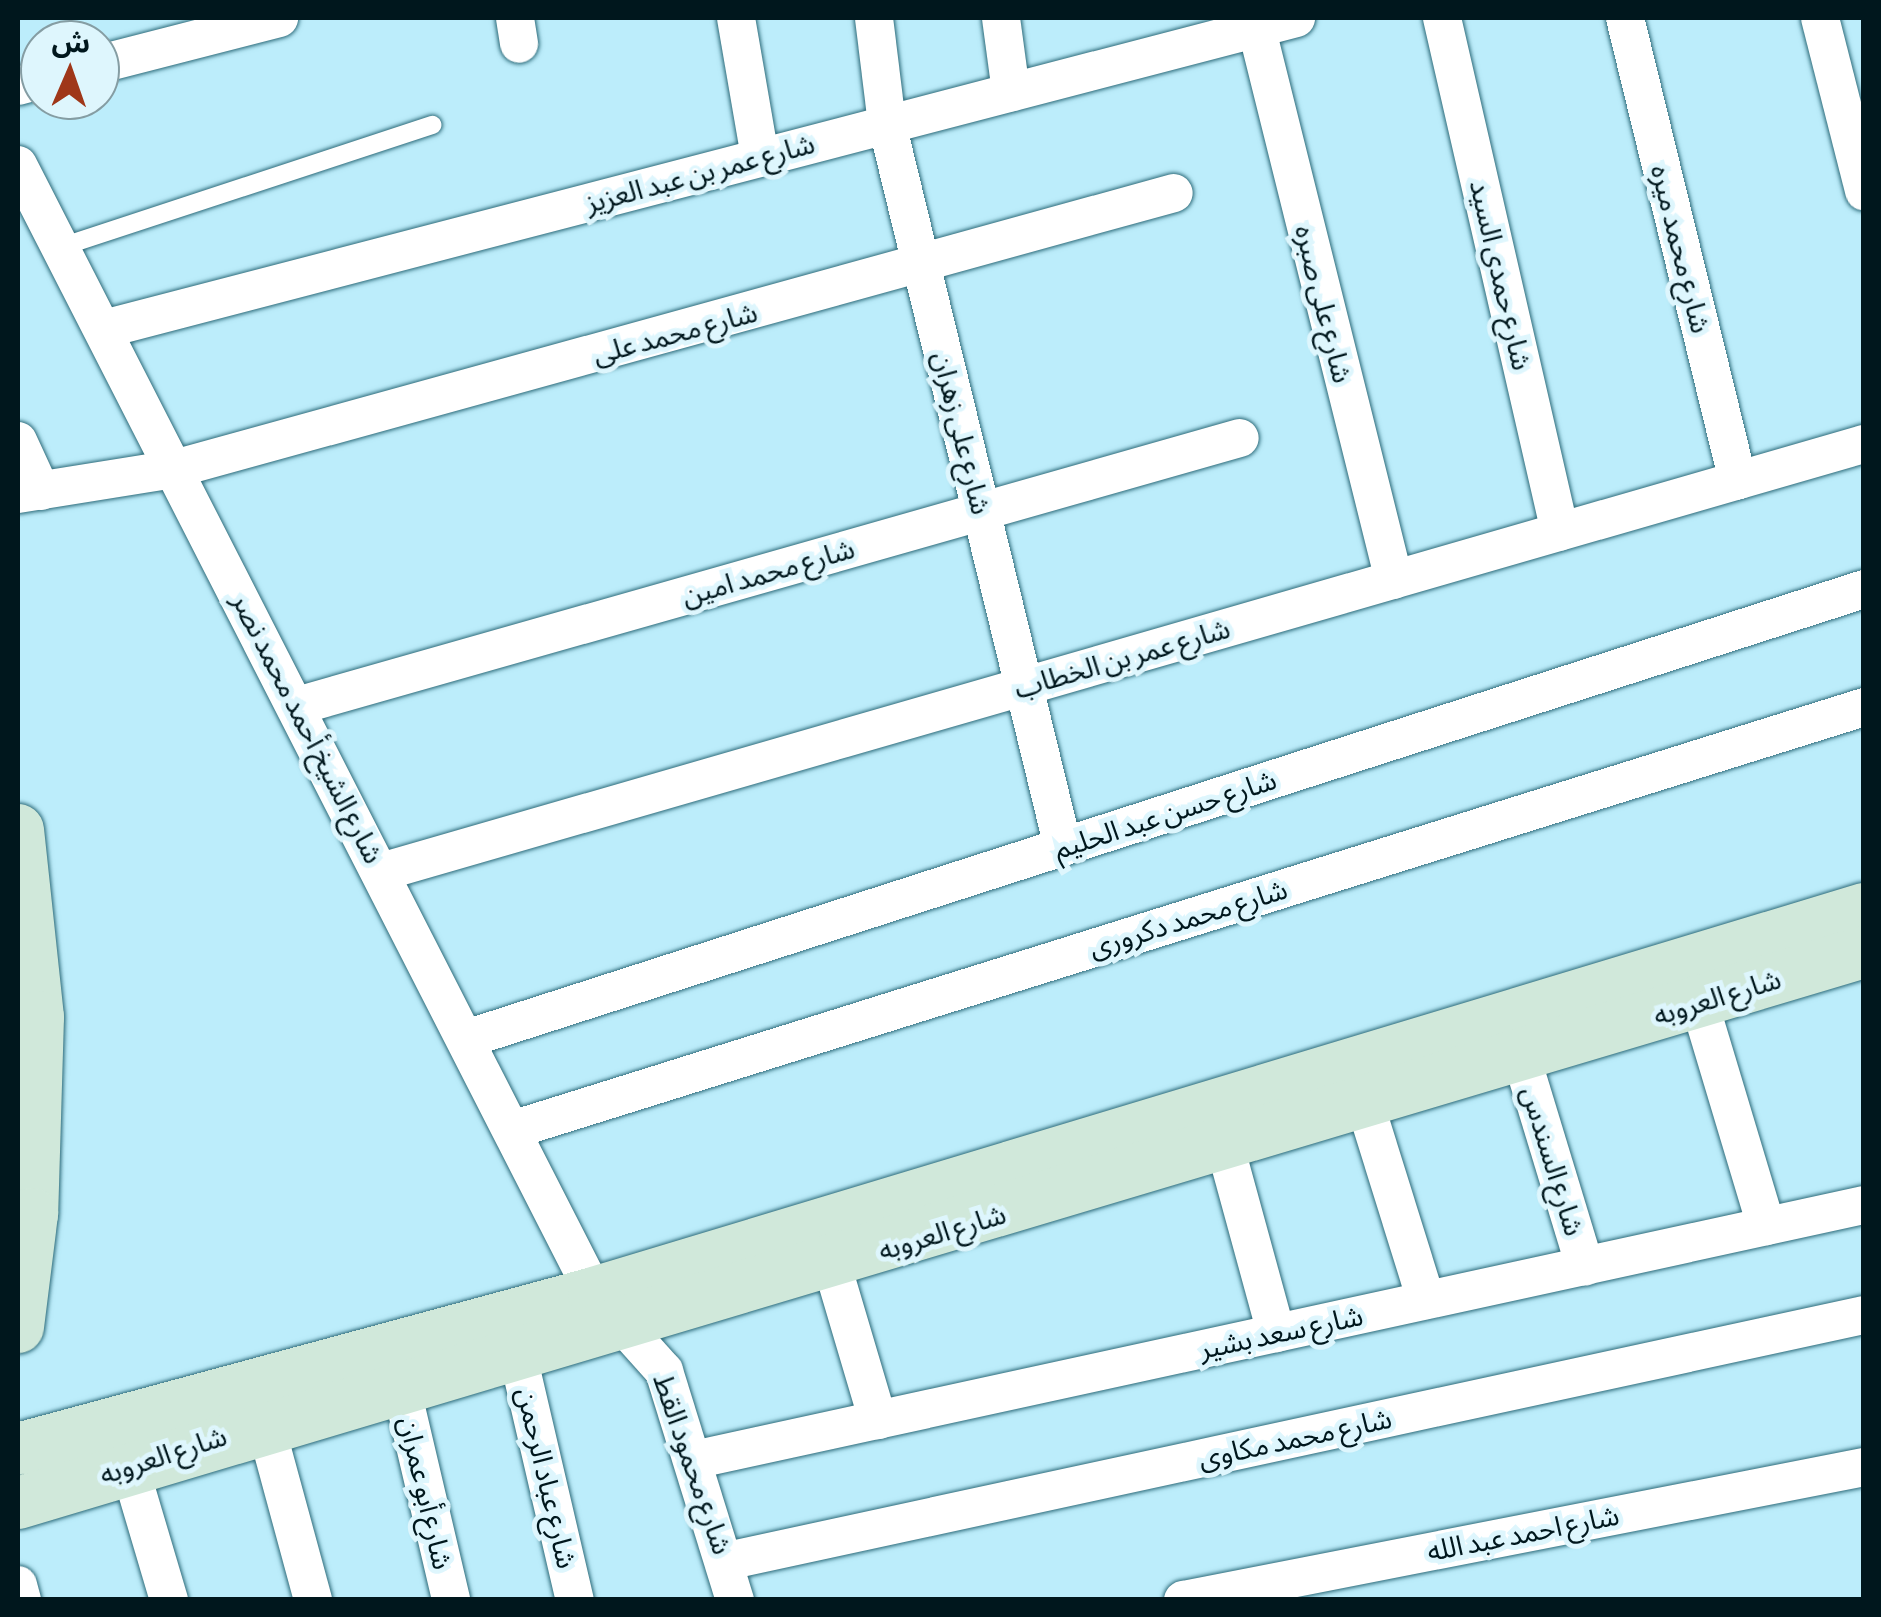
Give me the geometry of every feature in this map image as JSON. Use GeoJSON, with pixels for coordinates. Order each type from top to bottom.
{"type":"FeatureCollection","features":[{"type":"Feature","properties":{"kind":"street"},"geometry":{"type":"LineString","coordinates":[[120,59],[280,18]]}},
{"type":"Feature","properties":{"kind":"street"},"geometry":{"type":"LineString","coordinates":[[736,18],[760,157]]}},
{"type":"Feature","properties":{"kind":"street","name":"شارع على زهران"},"geometry":{"type":"LineString","coordinates":[[874,18],[887,124],[1063,846]]}},
{"type":"Feature","properties":{"kind":"street"},"geometry":{"type":"LineString","coordinates":[[1001,18],[1011,92]]}},
{"type":"Feature","properties":{"kind":"street","name":"شارع عمر بن عبد العزيز"},"geometry":{"type":"LineString","coordinates":[[104,329],[1011,92],[1254,23],[1296,18]]}},
{"type":"Feature","properties":{"kind":"street","name":"شارع حمدى السيد"},"geometry":{"type":"LineString","coordinates":[[1442,18],[1560,532]]}},
{"type":"Feature","properties":{"kind":"street","name":"شارع محمد ميره"},"geometry":{"type":"LineString","coordinates":[[1625,18],[1738,480]]}},
{"type":"Feature","properties":{"kind":"street"},"geometry":{"type":"LineString","coordinates":[[1820,18],[1864,191]]}},
{"type":"Feature","properties":{"kind":"street","name":"شارع على صبره"},"geometry":{"type":"LineString","coordinates":[[1254,23],[1394,580]]}},
{"type":"Feature","properties":{"kind":"street","name":"شارع الشيخ أحمد محمد نصر"},"geometry":{"type":"LineString","coordinates":[[18,165],[512,1130],[613,1309]]}},
{"type":"Feature","properties":{"kind":"street","name":"شارع محمد على"},"geometry":{"type":"LineString","coordinates":[[30,493],[174,469],[921,266],[1174,193]]}},
{"type":"Feature","properties":{"kind":"street","name":"شارع محمد امين"},"geometry":{"type":"LineString","coordinates":[[297,706],[1240,438]]}},
{"type":"Feature","properties":{"kind":"street"},"geometry":{"type":"LineString","coordinates":[[18,441],[30,493]]}},
{"type":"Feature","properties":{"kind":"street","name":"شارع عمر بن الخطاب"},"geometry":{"type":"LineString","coordinates":[[381,872],[1864,444]]}},
{"type":"Feature","properties":{"kind":"street","name":"شارع حسن عبد الحليم"},"geometry":{"type":"LineString","coordinates":[[466,1039],[1864,589]]}},
{"type":"Feature","properties":{"kind":"street","name":"شارع محمد دكرورى"},"geometry":{"type":"LineString","coordinates":[[512,1130],[1864,707]]}},
{"type":"Feature","properties":{"kind":"street"},"geometry":{"type":"LineString","coordinates":[[18,830],[38,1036],[18,1327]]}},
{"type":"Feature","properties":{"kind":"street","name":"شارع العروبه"},"geometry":{"type":"LineString","coordinates":[[18,1503],[265,1422],[518,1356],[613,1309],[1864,908]]}},
{"type":"Feature","properties":{"kind":"street","name":"شارع العروبه"},"geometry":{"type":"LineString","coordinates":[[18,1449],[613,1309],[832,1265],[1864,952]]}},
{"type":"Feature","properties":{"kind":"street"},"geometry":{"type":"LineString","coordinates":[[1699,1002],[1766,1226]]}},
{"type":"Feature","properties":{"kind":"street","name":"شارع السندس"},"geometry":{"type":"LineString","coordinates":[[1522,1056],[1586,1266]]}},
{"type":"Feature","properties":{"kind":"street"},"geometry":{"type":"LineString","coordinates":[[1365,1104],[1426,1300]]}},
{"type":"Feature","properties":{"kind":"street"},"geometry":{"type":"LineString","coordinates":[[1225,1146],[1276,1333]]}},
{"type":"Feature","properties":{"kind":"street","name":"شارع سعد بشير"},"geometry":{"type":"LineString","coordinates":[[698,1459],[1864,1205]]}},
{"type":"Feature","properties":{"kind":"street"},"geometry":{"type":"LineString","coordinates":[[832,1265],[878,1420]]}},
{"type":"Feature","properties":{"kind":"street","name":"شارع محمود القط"},"geometry":{"type":"LineString","coordinates":[[613,1309],[670,1383],[698,1459],[736,1600]]}},
{"type":"Feature","properties":{"kind":"street","name":"شارع محمد مكاوى"},"geometry":{"type":"LineString","coordinates":[[727,1561],[1864,1315]]}},
{"type":"Feature","properties":{"kind":"street","name":"شارع عباد الرحمن"},"geometry":{"type":"LineString","coordinates":[[518,1356],[575,1600]]}},
{"type":"Feature","properties":{"kind":"street","name":"شارع أبو عمران"},"geometry":{"type":"LineString","coordinates":[[401,1386],[451,1600]]}},
{"type":"Feature","properties":{"kind":"street"},"geometry":{"type":"LineString","coordinates":[[265,1422],[312,1600]]}},
{"type":"Feature","properties":{"kind":"street"},"geometry":{"type":"LineString","coordinates":[[128,1464],[169,1600]]}},
{"type":"Feature","properties":{"kind":"street","name":"شارع احمد عبد الله"},"geometry":{"type":"LineString","coordinates":[[1183,1600],[1864,1467]]}},
{"type":"Feature","properties":{"kind":"street"},"geometry":{"type":"LineString","coordinates":[[18,1586],[22,1600]]}},
{"type":"Feature","properties":{"kind":"lane"},"geometry":{"type":"LineString","coordinates":[[61,247],[433,125]]}}]}
